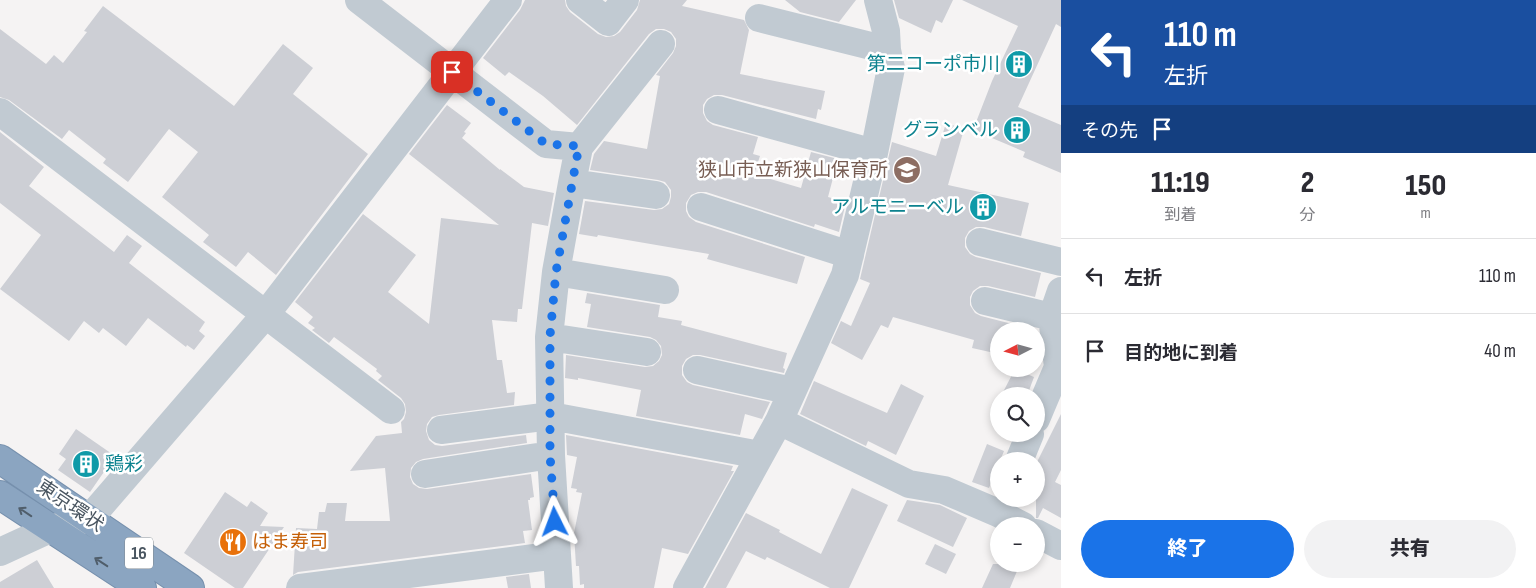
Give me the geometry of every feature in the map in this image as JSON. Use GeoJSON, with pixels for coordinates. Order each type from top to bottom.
{"type":"FeatureCollection","features":[{"type":"Feature","properties":{"kind":"highway","name":"東京環状"},"geometry":{"type":"LineString","coordinates":[[0,459],[190,588]]}},
{"type":"Feature","properties":{"kind":"highway","name":"東京環状"},"geometry":{"type":"LineString","coordinates":[[0,495],[142,588]]}},
{"type":"Feature","properties":{"kind":"street"},"geometry":{"type":"LineString","coordinates":[[359,0],[546,144],[579,146]]}},
{"type":"Feature","properties":{"kind":"street"},"geometry":{"type":"LineString","coordinates":[[0,552],[50,529],[89,519],[266,314],[508,0]]}},
{"type":"Feature","properties":{"kind":"street"},"geometry":{"type":"LineString","coordinates":[[580,0],[608,22],[625,0]]}},
{"type":"Feature","properties":{"kind":"street"},"geometry":{"type":"LineString","coordinates":[[687,588],[779,421],[845,275],[874,153],[891,68],[887,50],[886,31],[878,0]]}},
{"type":"Feature","properties":{"kind":"street"},"geometry":{"type":"LineString","coordinates":[[759,18],[887,50]]}},
{"type":"Feature","properties":{"kind":"street"},"geometry":{"type":"LineString","coordinates":[[559,588],[550,455],[550,336],[556,272],[572,183],[579,146],[661,44]]}},
{"type":"Feature","properties":{"kind":"street"},"geometry":{"type":"LineString","coordinates":[[718,110],[874,153]]}},
{"type":"Feature","properties":{"kind":"street"},"geometry":{"type":"LineString","coordinates":[[0,112],[391,410]]}},
{"type":"Feature","properties":{"kind":"street"},"geometry":{"type":"LineString","coordinates":[[572,183],[656,195]]}},
{"type":"Feature","properties":{"kind":"street"},"geometry":{"type":"LineString","coordinates":[[701,207],[850,255]]}},
{"type":"Feature","properties":{"kind":"street"},"geometry":{"type":"LineString","coordinates":[[980,242],[1061,262]]}},
{"type":"Feature","properties":{"kind":"street"},"geometry":{"type":"LineString","coordinates":[[556,272],[665,290]]}},
{"type":"Feature","properties":{"kind":"street"},"geometry":{"type":"LineString","coordinates":[[1045,398],[1058,367],[1058,354],[1052,317],[1061,291]]}},
{"type":"Feature","properties":{"kind":"street"},"geometry":{"type":"LineString","coordinates":[[985,301],[1052,317]]}},
{"type":"Feature","properties":{"kind":"street"},"geometry":{"type":"LineString","coordinates":[[550,336],[647,352]]}},
{"type":"Feature","properties":{"kind":"street"},"geometry":{"type":"LineString","coordinates":[[697,370],[792,391]]}},
{"type":"Feature","properties":{"kind":"street"},"geometry":{"type":"LineString","coordinates":[[441,430],[551,416],[760,455]]}},
{"type":"Feature","properties":{"kind":"street"},"geometry":{"type":"LineString","coordinates":[[779,421],[909,484],[944,490],[990,503]]}},
{"type":"Feature","properties":{"kind":"street"},"geometry":{"type":"LineString","coordinates":[[425,474],[550,455]]}},
{"type":"Feature","properties":{"kind":"street"},"geometry":{"type":"LineString","coordinates":[[1002,507],[1013,517]]}},
{"type":"Feature","properties":{"kind":"street"},"geometry":{"type":"LineString","coordinates":[[1045,538],[1061,546]]}},
{"type":"Feature","properties":{"kind":"street"},"geometry":{"type":"LineString","coordinates":[[300,588],[557,555]]}},
{"type":"Feature","properties":{"kind":"building"},"geometry":{"type":"Polygon","coordinates":[[[525,0],[565,0],[570,12],[598,34],[606,37],[614,36],[620,32],[637,10],[640,0],[687,0],[682,6],[744,20],[749,30],[740,74],[825,91],[821,110],[818,109],[816,119],[722,95],[714,95],[707,99],[703,105],[703,113],[707,121],[713,125],[758,137],[753,154],[760,156],[754,174],[801,188],[811,152],[838,159],[828,197],[846,202],[839,232],[815,224],[814,227],[706,192],[698,192],[691,195],[686,203],[686,211],[689,217],[696,222],[805,257],[797,284],[707,259],[709,254],[598,235],[597,237],[579,234],[585,201],[654,210],[662,209],[669,204],[671,190],[665,182],[590,170],[594,154],[604,141],[647,149],[660,76],[656,75],[673,53],[676,39],[671,32],[664,29],[656,29],[649,34],[577,125],[543,96],[509,72],[505,76],[483,58],[520,10],[525,0]]]}},
{"type":"Feature","properties":{"kind":"building"},"geometry":{"type":"Polygon","coordinates":[[[785,0],[856,0],[839,22],[800,12],[785,0]]]}},
{"type":"Feature","properties":{"kind":"building"},"geometry":{"type":"Polygon","coordinates":[[[894,0],[953,0],[942,23],[936,20],[931,33],[899,18],[894,0]]]}},
{"type":"Feature","properties":{"kind":"building"},"geometry":{"type":"Polygon","coordinates":[[[962,0],[1061,0],[1061,27],[1056,24],[1018,107],[1061,125],[1061,173],[1023,157],[1025,152],[973,130],[992,81],[1018,26],[962,0]]]}},
{"type":"Feature","properties":{"kind":"building"},"geometry":{"type":"Polygon","coordinates":[[[103,6],[234,106],[283,44],[313,68],[293,94],[368,154],[276,275],[248,252],[236,267],[203,242],[209,235],[162,197],[198,152],[169,129],[128,182],[103,163],[106,159],[69,130],[62,139],[9,100],[0,97],[0,29],[46,64],[54,55],[63,63],[87,32],[84,31],[103,6]]]}},
{"type":"Feature","properties":{"kind":"building"},"geometry":{"type":"Polygon","coordinates":[[[447,105],[471,123],[462,138],[500,170],[524,187],[554,193],[548,226],[532,223],[522,309],[518,309],[517,322],[492,320],[497,360],[502,360],[507,393],[515,392],[514,405],[432,417],[427,424],[426,431],[429,440],[435,445],[442,446],[526,435],[527,443],[423,459],[416,462],[411,468],[410,477],[413,484],[419,488],[427,489],[531,474],[534,497],[528,500],[532,530],[523,531],[525,543],[298,572],[293,575],[296,528],[317,529],[319,512],[325,512],[327,503],[347,503],[345,521],[390,521],[385,468],[350,471],[376,436],[402,433],[401,422],[406,412],[405,404],[401,398],[378,380],[382,376],[376,371],[377,369],[334,337],[329,343],[312,330],[315,328],[308,323],[313,317],[295,302],[363,214],[416,255],[388,292],[429,324],[441,218],[499,225],[409,154],[447,105]]]}},
{"type":"Feature","properties":{"kind":"building"},"geometry":{"type":"Polygon","coordinates":[[[946,123],[964,129],[948,185],[1029,203],[1021,236],[984,227],[976,227],[969,231],[965,238],[965,247],[970,254],[976,257],[1041,273],[1035,297],[988,286],[980,286],[973,291],[970,297],[970,305],[975,313],[1004,322],[990,322],[990,352],[972,348],[974,340],[893,317],[888,328],[881,325],[862,360],[831,343],[841,321],[851,326],[870,283],[860,279],[892,142],[936,156],[946,123]]]}},
{"type":"Feature","properties":{"kind":"building"},"geometry":{"type":"Polygon","coordinates":[[[0,132],[44,167],[29,186],[114,252],[127,235],[142,246],[129,263],[205,322],[199,331],[205,336],[194,350],[187,345],[186,347],[148,318],[126,346],[103,328],[99,333],[84,321],[69,341],[0,289],[41,235],[0,203],[0,132]]]}},
{"type":"Feature","properties":{"kind":"building"},"geometry":{"type":"Polygon","coordinates":[[[587,293],[660,305],[658,317],[682,321],[681,325],[787,353],[783,368],[785,369],[784,373],[700,355],[693,355],[686,359],[682,366],[682,375],[687,382],[693,385],[770,402],[762,419],[745,414],[740,435],[636,416],[641,390],[578,378],[578,380],[565,378],[566,355],[645,367],[653,366],[662,355],[661,346],[650,337],[587,327],[591,304],[585,303],[587,293]]]}},
{"type":"Feature","properties":{"kind":"building"},"geometry":{"type":"Polygon","coordinates":[[[1010,378],[1034,378],[1030,387],[1006,387],[1010,378]]]}},
{"type":"Feature","properties":{"kind":"building"},"geometry":{"type":"Polygon","coordinates":[[[814,381],[887,413],[901,384],[924,396],[896,455],[868,441],[866,446],[800,414],[814,381]]]}},
{"type":"Feature","properties":{"kind":"building"},"geometry":{"type":"Polygon","coordinates":[[[1061,414],[1061,470],[1055,482],[1061,485],[1061,518],[1043,508],[1038,517],[1036,517],[1036,507],[1045,507],[1045,452],[1042,452],[1061,414]]]}},
{"type":"Feature","properties":{"kind":"building","name":"鶏彩"},"geometry":{"type":"Polygon","coordinates":[[[76,429],[115,456],[90,492],[58,470],[66,459],[59,454],[76,429]]]}},
{"type":"Feature","properties":{"kind":"building"},"geometry":{"type":"Polygon","coordinates":[[[566,435],[733,466],[731,471],[734,471],[688,554],[662,548],[654,588],[584,588],[584,584],[580,585],[579,566],[576,566],[574,533],[582,493],[576,492],[577,489],[571,488],[577,457],[567,455],[566,435]]]}},
{"type":"Feature","properties":{"kind":"building"},"geometry":{"type":"Polygon","coordinates":[[[987,444],[1004,451],[990,452],[989,488],[972,482],[987,444]]]}},
{"type":"Feature","properties":{"kind":"building"},"geometry":{"type":"Polygon","coordinates":[[[852,488],[888,505],[849,588],[830,588],[767,557],[765,560],[746,551],[726,588],[705,588],[746,513],[821,554],[852,488]]]}},
{"type":"Feature","properties":{"kind":"building","name":"はま寿司"},"geometry":{"type":"Polygon","coordinates":[[[225,492],[247,507],[251,501],[268,513],[260,526],[284,527],[243,588],[235,588],[184,553],[225,492]]]}},
{"type":"Feature","properties":{"kind":"building"},"geometry":{"type":"Polygon","coordinates":[[[907,500],[940,505],[967,518],[953,547],[897,521],[907,500]]]}},
{"type":"Feature","properties":{"kind":"building"},"geometry":{"type":"Polygon","coordinates":[[[935,544],[956,554],[946,574],[925,564],[935,544]]]}},
{"type":"Feature","properties":{"kind":"building"},"geometry":{"type":"Polygon","coordinates":[[[37,560],[54,588],[0,588],[0,582],[37,560]]]}},
{"type":"Feature","properties":{"kind":"building"},"geometry":{"type":"Polygon","coordinates":[[[990,571],[1017,572],[1010,588],[982,588],[990,571]]]}},
{"type":"Feature","properties":{"kind":"building"},"geometry":{"type":"Polygon","coordinates":[[[529,574],[531,588],[508,588],[506,577],[529,574]]]}},
{"type":"Feature","properties":{"kind":"place","name":"第二コーポ市川"},"geometry":{"type":"Point","coordinates":[1019,64]}},
{"type":"Feature","properties":{"kind":"place","name":"グランベル"},"geometry":{"type":"Point","coordinates":[1017,130]}},
{"type":"Feature","properties":{"kind":"place","name":"狭山市立新狭山保育所"},"geometry":{"type":"Point","coordinates":[907,170]}},
{"type":"Feature","properties":{"kind":"place","name":"アルモニーベル"},"geometry":{"type":"Point","coordinates":[983,207]}},
{"type":"Feature","properties":{"kind":"place","name":"鶏彩"},"geometry":{"type":"Point","coordinates":[86,464]}},
{"type":"Feature","properties":{"kind":"place","name":"はま寿司"},"geometry":{"type":"Point","coordinates":[233,542]}},
{"type":"Feature","properties":{"kind":"route"},"geometry":{"type":"LineString","coordinates":[[452,72],[546,144],[579,146],[556,272],[550,336],[550,455],[555,522]]}}]}
